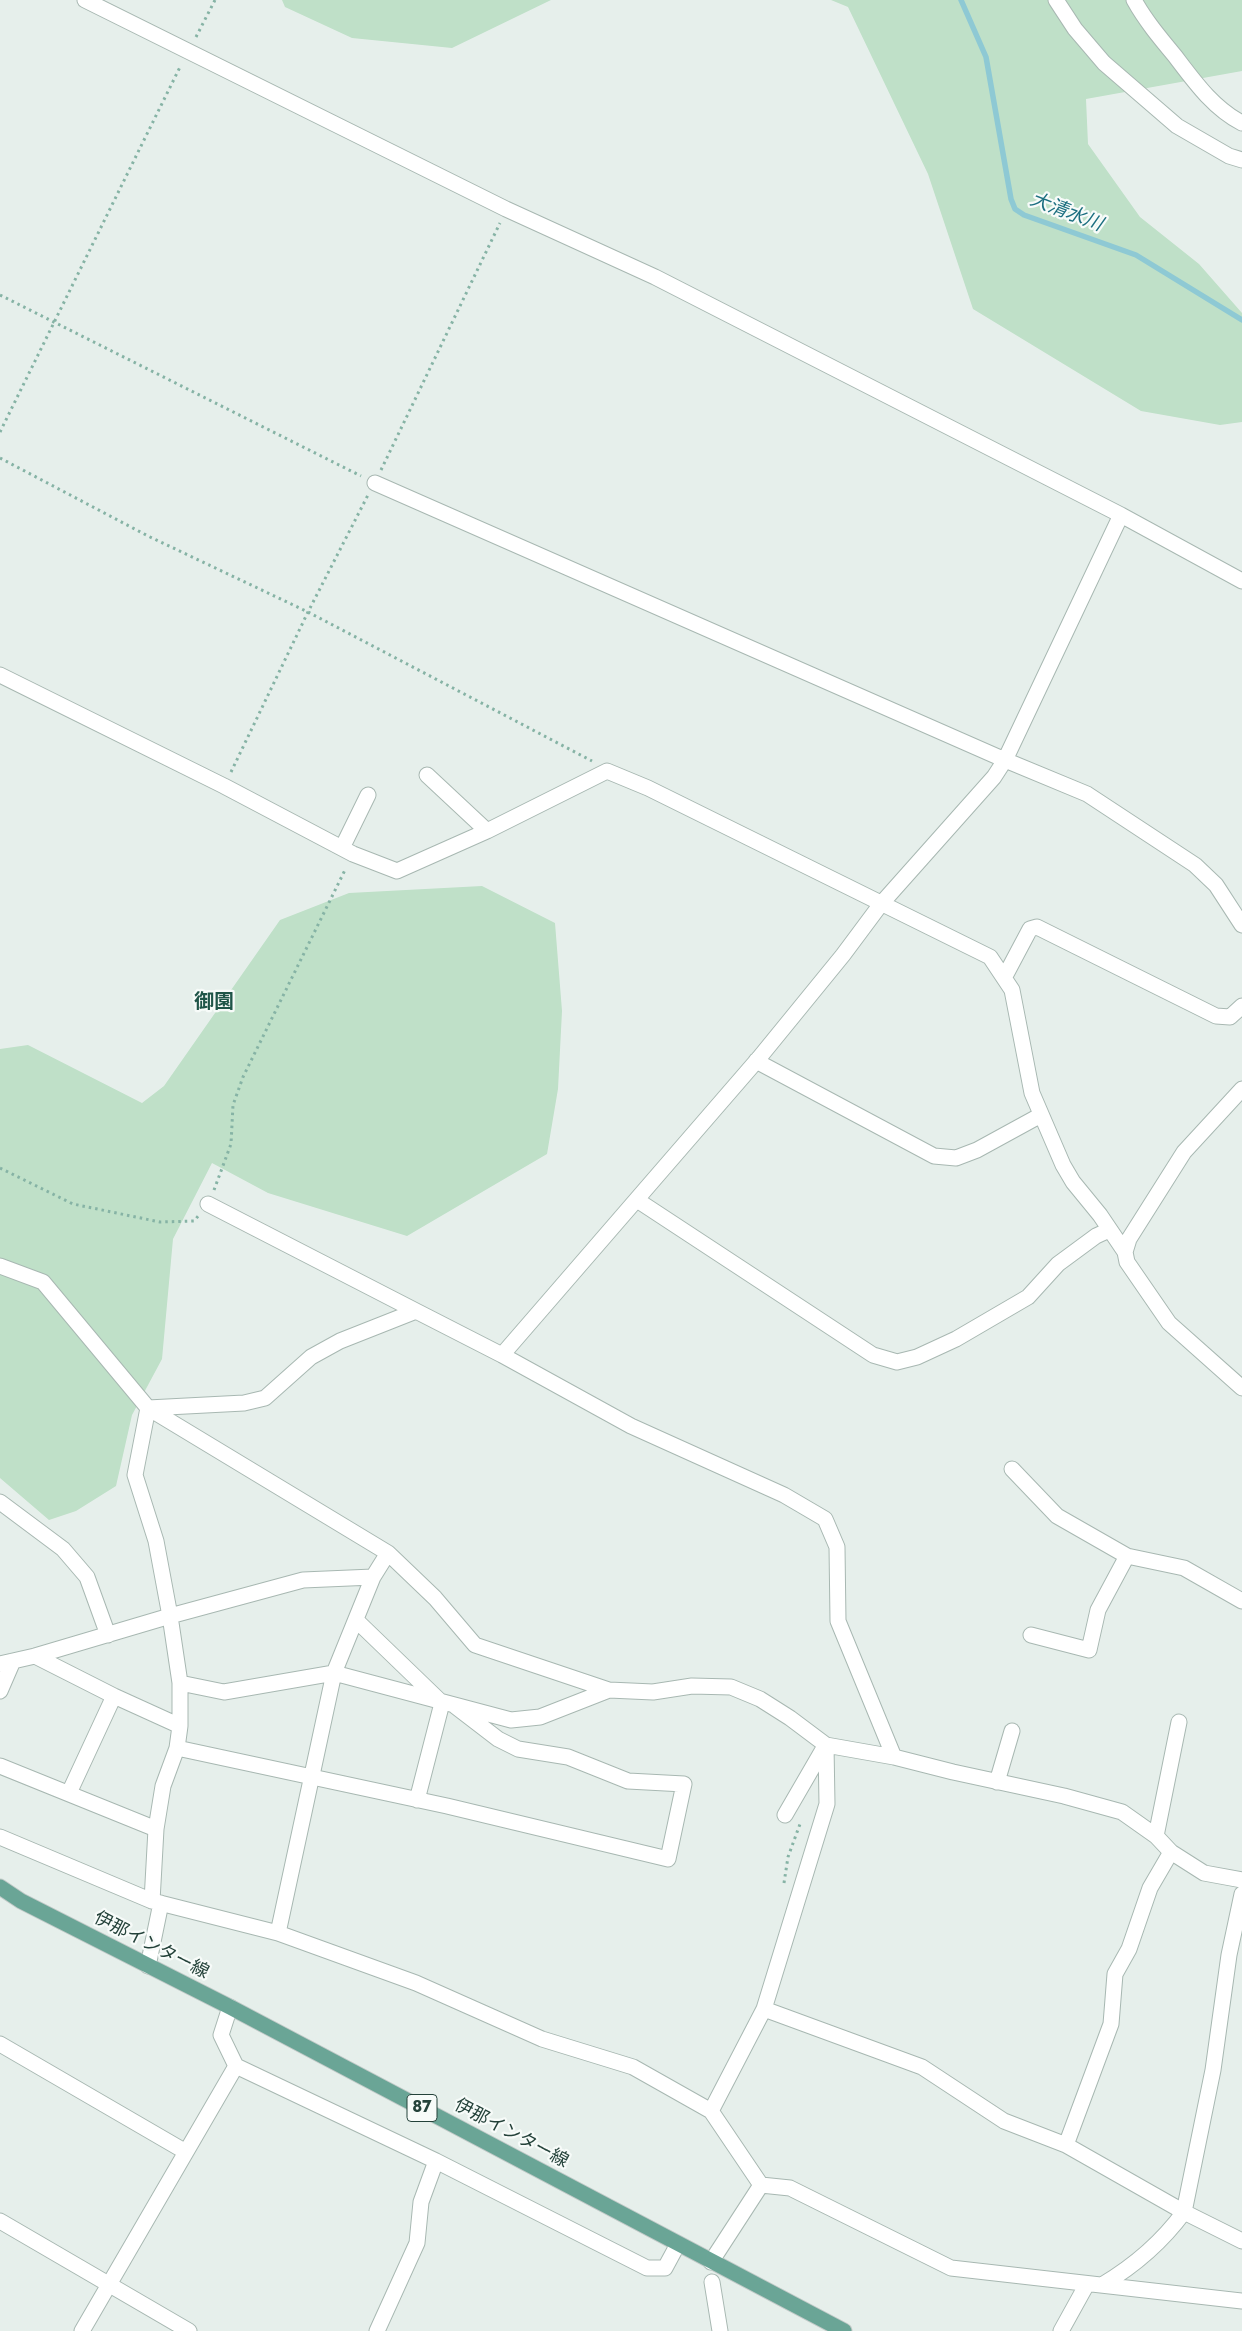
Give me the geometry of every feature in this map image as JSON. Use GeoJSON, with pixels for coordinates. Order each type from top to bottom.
{"type":"FeatureCollection","features":[{"type":"Feature","properties":{"kind":"main road","name":"伊那インター線"},"geometry":{"type":"LineString","coordinates":[[0,1887],[21,1900],[148,1966],[230,2006],[844,2331]]}},
{"type":"Feature","properties":{"kind":"street"},"geometry":{"type":"LineString","coordinates":[[85,0],[506,209],[655,277],[1121,515],[1242,581]]}},
{"type":"Feature","properties":{"kind":"street"},"geometry":{"type":"LineString","coordinates":[[1056,0],[1075,29],[1104,63],[1118,76],[1177,126],[1229,156],[1242,160]]}},
{"type":"Feature","properties":{"kind":"street"},"geometry":{"type":"LineString","coordinates":[[1134,0],[1143,16],[1207,97],[1231,117],[1242,122]]}},
{"type":"Feature","properties":{"kind":"street"},"geometry":{"type":"LineString","coordinates":[[375,483],[1005,760],[1087,794],[1196,865],[1216,885],[1242,925]]}},
{"type":"Feature","properties":{"kind":"street"},"geometry":{"type":"LineString","coordinates":[[502,1354],[756,1062],[843,955],[881,904],[994,777],[1005,760],[1121,515]]}},
{"type":"Feature","properties":{"kind":"street"},"geometry":{"type":"LineString","coordinates":[[0,675],[224,786],[348,851],[397,871],[487,831],[607,770],[648,788],[990,957],[1012,990],[1032,1093],[1041,1115],[1073,1182],[1125,1252]]}},
{"type":"Feature","properties":{"kind":"street"},"geometry":{"type":"LineString","coordinates":[[427,775],[487,831]]}},
{"type":"Feature","properties":{"kind":"street"},"geometry":{"type":"LineString","coordinates":[[348,851],[368,795]]}},
{"type":"Feature","properties":{"kind":"street"},"geometry":{"type":"LineString","coordinates":[[1004,978],[1030,929],[1037,927],[1216,1016],[1230,1017],[1242,1006]]}},
{"type":"Feature","properties":{"kind":"street"},"geometry":{"type":"LineString","coordinates":[[756,1062],[934,1156],[956,1158],[978,1150],[1041,1115]]}},
{"type":"Feature","properties":{"kind":"street"},"geometry":{"type":"LineString","coordinates":[[1242,1089],[1184,1152],[1128,1238],[1125,1252],[1127,1262],[1169,1323],[1242,1388]]}},
{"type":"Feature","properties":{"kind":"street"},"geometry":{"type":"LineString","coordinates":[[637,1200],[873,1355],[897,1362],[917,1357],[956,1339],[1028,1297],[1058,1264],[1096,1236],[1109,1230]]}},
{"type":"Feature","properties":{"kind":"street"},"geometry":{"type":"LineString","coordinates":[[208,1204],[416,1312],[502,1354],[631,1426],[784,1495],[825,1519],[837,1547],[838,1621],[894,1757]]}},
{"type":"Feature","properties":{"kind":"street"},"geometry":{"type":"LineString","coordinates":[[0,1266],[43,1282],[148,1408],[388,1553],[435,1598],[475,1645],[609,1690],[653,1692],[692,1686],[731,1687],[775,1708],[826,1744],[894,1757],[1064,1796],[1122,1812],[1156,1836],[1171,1852],[1204,1874],[1242,1880]]}},
{"type":"Feature","properties":{"kind":"street"},"geometry":{"type":"LineString","coordinates":[[148,1408],[244,1403],[266,1398],[311,1357],[340,1341],[416,1312]]}},
{"type":"Feature","properties":{"kind":"street"},"geometry":{"type":"LineString","coordinates":[[148,1408],[135,1475],[156,1541],[180,1683],[180,1726],[177,1748],[164,1786],[156,1829],[157,1902],[148,1966]]}},
{"type":"Feature","properties":{"kind":"street"},"geometry":{"type":"LineString","coordinates":[[1012,1469],[1057,1516],[1127,1556],[1184,1568],[1242,1601]]}},
{"type":"Feature","properties":{"kind":"street"},"geometry":{"type":"LineString","coordinates":[[0,1502],[63,1549],[87,1577],[108,1635]]}},
{"type":"Feature","properties":{"kind":"street"},"geometry":{"type":"LineString","coordinates":[[278,1933],[334,1674],[357,1621],[373,1577],[388,1553]]}},
{"type":"Feature","properties":{"kind":"street"},"geometry":{"type":"LineString","coordinates":[[1031,1635],[1089,1650],[1098,1610],[1127,1556]]}},
{"type":"Feature","properties":{"kind":"street"},"geometry":{"type":"LineString","coordinates":[[0,1691],[6,1662],[35,1656],[170,1616],[303,1580],[373,1577]]}},
{"type":"Feature","properties":{"kind":"street"},"geometry":{"type":"LineString","coordinates":[[177,1748],[417,1800],[668,1859],[684,1784],[628,1781],[568,1757],[518,1749],[498,1739],[449,1704],[357,1621]]}},
{"type":"Feature","properties":{"kind":"street"},"geometry":{"type":"LineString","coordinates":[[35,1656],[114,1696],[180,1726]]}},
{"type":"Feature","properties":{"kind":"street"},"geometry":{"type":"LineString","coordinates":[[180,1683],[224,1692],[334,1674],[511,1720],[540,1717],[609,1690]]}},
{"type":"Feature","properties":{"kind":"street"},"geometry":{"type":"LineString","coordinates":[[69,1793],[114,1696]]}},
{"type":"Feature","properties":{"kind":"street"},"geometry":{"type":"LineString","coordinates":[[417,1800],[449,1704]]}},
{"type":"Feature","properties":{"kind":"street"},"geometry":{"type":"LineString","coordinates":[[1156,1836],[1179,1722]]}},
{"type":"Feature","properties":{"kind":"street"},"geometry":{"type":"LineString","coordinates":[[997,1782],[1012,1731]]}},
{"type":"Feature","properties":{"kind":"street"},"geometry":{"type":"LineString","coordinates":[[785,1815],[826,1744]]}},
{"type":"Feature","properties":{"kind":"street"},"geometry":{"type":"LineString","coordinates":[[711,2111],[764,2009],[827,1804],[826,1744]]}},
{"type":"Feature","properties":{"kind":"street"},"geometry":{"type":"LineString","coordinates":[[0,1766],[156,1829]]}},
{"type":"Feature","properties":{"kind":"street"},"geometry":{"type":"LineString","coordinates":[[0,1837],[157,1902],[278,1933],[416,1983],[542,2039],[633,2067],[711,2111],[762,2184],[790,2188],[951,2268],[1242,2301]]}},
{"type":"Feature","properties":{"kind":"street"},"geometry":{"type":"LineString","coordinates":[[1066,2145],[1111,2024],[1115,1974],[1129,1949],[1150,1888],[1171,1852]]}},
{"type":"Feature","properties":{"kind":"street"},"geometry":{"type":"LineString","coordinates":[[1061,2331],[1094,2284],[1126,2271],[1171,2230],[1184,2212],[1213,2070],[1229,1955],[1242,1894]]}},
{"type":"Feature","properties":{"kind":"street"},"geometry":{"type":"LineString","coordinates":[[230,2006],[221,2035],[236,2066],[436,2161],[647,2268],[665,2268],[678,2244]]}},
{"type":"Feature","properties":{"kind":"street"},"geometry":{"type":"LineString","coordinates":[[764,2009],[922,2067],[1004,2121],[1066,2145],[1184,2212],[1242,2241]]}},
{"type":"Feature","properties":{"kind":"street"},"geometry":{"type":"LineString","coordinates":[[0,2044],[186,2152]]}},
{"type":"Feature","properties":{"kind":"street"},"geometry":{"type":"LineString","coordinates":[[82,2331],[236,2066]]}},
{"type":"Feature","properties":{"kind":"street"},"geometry":{"type":"LineString","coordinates":[[380,2330],[416,2243],[421,2202],[436,2161]]}},
{"type":"Feature","properties":{"kind":"street"},"geometry":{"type":"LineString","coordinates":[[711,2262],[762,2184]]}},
{"type":"Feature","properties":{"kind":"street"},"geometry":{"type":"LineString","coordinates":[[0,2221],[189,2331]]}},
{"type":"Feature","properties":{"kind":"street"},"geometry":{"type":"LineString","coordinates":[[712,2282],[720,2331]]}},
{"type":"Feature","properties":{"kind":"path"},"geometry":{"type":"LineString","coordinates":[[0,432],[215,0]]}},
{"type":"Feature","properties":{"kind":"path"},"geometry":{"type":"LineString","coordinates":[[224,786],[308,612],[375,483],[506,209]]}},
{"type":"Feature","properties":{"kind":"path"},"geometry":{"type":"LineString","coordinates":[[0,295],[375,483]]}},
{"type":"Feature","properties":{"kind":"path"},"geometry":{"type":"LineString","coordinates":[[0,458],[148,536],[308,612],[581,754],[607,770]]}},
{"type":"Feature","properties":{"kind":"path"},"geometry":{"type":"LineString","coordinates":[[0,1168],[74,1204],[160,1222],[194,1221],[208,1204],[223,1170],[231,1144],[233,1105],[243,1077],[348,851]]}},
{"type":"Feature","properties":{"kind":"green space"},"geometry":{"type":"Polygon","coordinates":[[[282,0],[551,0],[452,48],[352,38],[285,7],[282,0]]]}},
{"type":"Feature","properties":{"kind":"green space"},"geometry":{"type":"Polygon","coordinates":[[[831,0],[1242,0],[1242,71],[1086,99],[1088,144],[1140,217],[1199,264],[1242,313],[1242,422],[1220,425],[1141,411],[973,309],[928,174],[848,7],[831,0]]]}},
{"type":"Feature","properties":{"kind":"green space"},"geometry":{"type":"Polygon","coordinates":[[[482,886],[555,923],[562,1011],[558,1089],[547,1154],[407,1236],[268,1193],[212,1163],[173,1239],[162,1359],[132,1415],[116,1486],[76,1511],[49,1520],[0,1478],[0,1049],[28,1045],[142,1103],[164,1086],[280,920],[349,893],[482,886]]]}},
{"type":"Feature","properties":{"kind":"waterway","name":"大清水川"},"geometry":{"type":"LineString","coordinates":[[961,0],[986,57],[1011,199],[1015,209],[1024,215],[1136,255],[1242,320]]}},
{"type":"Feature","properties":{"kind":"district","name":"御園"},"geometry":{"type":"Point","coordinates":[214,1003]}}]}
